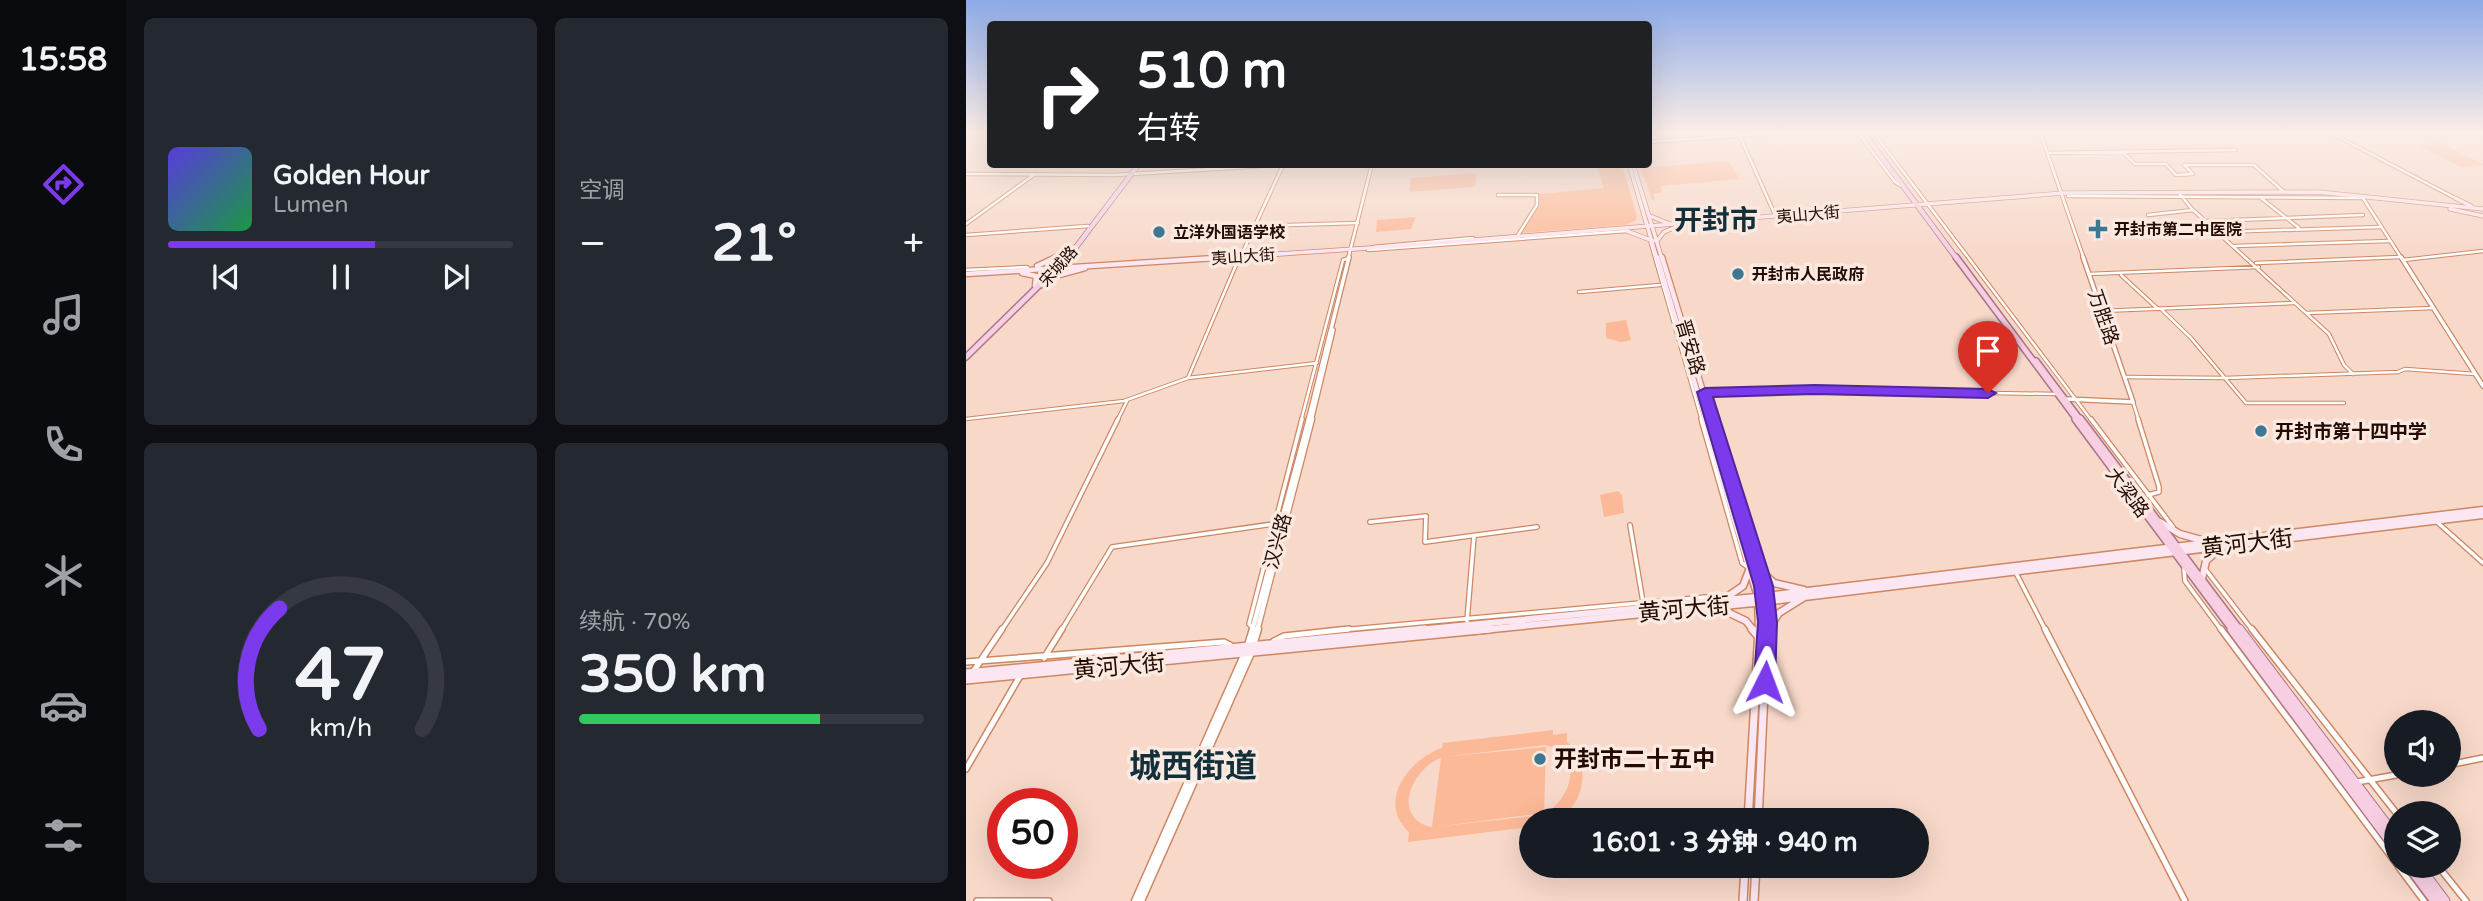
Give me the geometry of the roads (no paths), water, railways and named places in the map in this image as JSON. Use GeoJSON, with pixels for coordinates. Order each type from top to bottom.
{"type":"FeatureCollection","features":[{"type":"Feature","properties":{"kind":"main road","name":"晋安路"},"geometry":{"type":"LineString","coordinates":[[1634,174],[1651,228],[1663,285],[1754,568]]}},
{"type":"Feature","properties":{"kind":"main road","name":"大梁路"},"geometry":{"type":"LineString","coordinates":[[1894,174],[1922,206],[2056,394],[2174,550],[2202,582],[2384,820]]}},
{"type":"Feature","properties":{"kind":"main road","name":"大梁路"},"geometry":{"type":"LineString","coordinates":[[1897,174],[2152,516],[2184,568],[2384,833]]}},
{"type":"Feature","properties":{"kind":"main road","name":"宋城路"},"geometry":{"type":"LineString","coordinates":[[1069,253],[1129,175]]}},
{"type":"Feature","properties":{"kind":"main road","name":"宋城路"},"geometry":{"type":"LineString","coordinates":[[966,357],[1042,285],[1129,175]]}},
{"type":"Feature","properties":{"kind":"main road","name":"夷山大街"},"geometry":{"type":"LineString","coordinates":[[2060,195],[2284,192],[2347,194],[2476,208],[2483,211]]}},
{"type":"Feature","properties":{"kind":"main road","name":"夷山大街"},"geometry":{"type":"LineString","coordinates":[[1029,269],[1369,249],[2060,195],[2299,195],[2363,198],[2483,211]]}},
{"type":"Feature","properties":{"kind":"main road"},"geometry":{"type":"LineString","coordinates":[[2455,198],[2476,208]]}},
{"type":"Feature","properties":{"kind":"main road"},"geometry":{"type":"LineString","coordinates":[[2455,198],[2483,211]]}},
{"type":"Feature","properties":{"kind":"main road","name":"夷山大街"},"geometry":{"type":"LineString","coordinates":[[1676,226],[1922,206]]}},
{"type":"Feature","properties":{"kind":"main road"},"geometry":{"type":"LineString","coordinates":[[1627,230],[1647,216],[1676,226]]}},
{"type":"Feature","properties":{"kind":"main road"},"geometry":{"type":"LineString","coordinates":[[1627,230],[1653,240],[1676,226]]}},
{"type":"Feature","properties":{"kind":"main road","name":"晋安路"},"geometry":{"type":"LineString","coordinates":[[1653,240],[1705,392],[1762,599],[1767,631],[1759,808]]}},
{"type":"Feature","properties":{"kind":"main road"},"geometry":{"type":"LineString","coordinates":[[1019,271],[1069,253],[1074,263],[1091,266]]}},
{"type":"Feature","properties":{"kind":"main road"},"geometry":{"type":"LineString","coordinates":[[1042,285],[1059,275],[1091,266]]}},
{"type":"Feature","properties":{"kind":"main road","name":"夷山大街"},"geometry":{"type":"LineString","coordinates":[[966,273],[1056,268]]}},
{"type":"Feature","properties":{"kind":"main road","name":"宋城路"},"geometry":{"type":"LineString","coordinates":[[966,351],[1056,268]]}},
{"type":"Feature","properties":{"kind":"main road"},"geometry":{"type":"LineString","coordinates":[[1019,271],[1036,276],[1035,286]]}},
{"type":"Feature","properties":{"kind":"main road","name":"黄河大街"},"geometry":{"type":"LineString","coordinates":[[2221,544],[2436,520],[2483,512]]}},
{"type":"Feature","properties":{"kind":"main road","name":"黄河大街"},"geometry":{"type":"LineString","coordinates":[[1808,594],[2483,512]]}},
{"type":"Feature","properties":{"kind":"main road"},"geometry":{"type":"LineString","coordinates":[[2152,516],[2175,532],[2221,544]]}},
{"type":"Feature","properties":{"kind":"main road"},"geometry":{"type":"LineString","coordinates":[[2202,582],[2206,561],[2221,544]]}},
{"type":"Feature","properties":{"kind":"main road","name":"黄河大街"},"geometry":{"type":"LineString","coordinates":[[969,672],[1235,647],[1249,650],[1270,643],[1643,605],[1762,599],[2016,573],[2174,550]]}},
{"type":"Feature","properties":{"kind":"main road"},"geometry":{"type":"LineString","coordinates":[[1758,636],[1721,602],[1742,586],[1754,568],[1774,583],[1808,594]]}},
{"type":"Feature","properties":{"kind":"main road"},"geometry":{"type":"LineString","coordinates":[[1767,631],[1779,613],[1808,594]]}},
{"type":"Feature","properties":{"kind":"main road","name":"晋安路"},"geometry":{"type":"LineString","coordinates":[[1749,808],[1762,599]]}},
{"type":"Feature","properties":{"kind":"main road","name":"黄河大街"},"geometry":{"type":"LineString","coordinates":[[966,680],[1762,599]]}},
{"type":"Feature","properties":{"kind":"main road"},"geometry":{"type":"LineString","coordinates":[[1743,901],[1744,878]]}},
{"type":"Feature","properties":{"kind":"main road"},"geometry":{"type":"LineString","coordinates":[[1754,901],[1755,878]]}},
{"type":"Feature","properties":{"kind":"main road"},"geometry":{"type":"LineString","coordinates":[[2418,878],[2435,901]]}},
{"type":"Feature","properties":{"kind":"main road"},"geometry":{"type":"LineString","coordinates":[[2427,878],[2445,901]]}},
{"type":"Feature","properties":{"kind":"street"},"geometry":{"type":"LineString","coordinates":[[966,224],[1035,174]]}},
{"type":"Feature","properties":{"kind":"street"},"geometry":{"type":"LineString","coordinates":[[1039,174],[1144,174]]}},
{"type":"Feature","properties":{"kind":"street"},"geometry":{"type":"LineString","coordinates":[[1188,378],[1279,174]]}},
{"type":"Feature","properties":{"kind":"street","name":"汉兴路"},"geometry":{"type":"LineString","coordinates":[[1135,901],[1249,650],[1320,362],[1370,174]]}},
{"type":"Feature","properties":{"kind":"street","name":"汉兴路"},"geometry":{"type":"LineString","coordinates":[[1140,901],[1249,650],[1286,526],[1371,174]]}},
{"type":"Feature","properties":{"kind":"street"},"geometry":{"type":"LineString","coordinates":[[1757,174],[1776,217]]}},
{"type":"Feature","properties":{"kind":"street"},"geometry":{"type":"LineString","coordinates":[[1901,174],[1922,206],[2076,400],[2175,532]]}},
{"type":"Feature","properties":{"kind":"street","name":"万胜路"},"geometry":{"type":"LineString","coordinates":[[2054,174],[2133,402],[2159,486],[2159,492],[2148,495]]}},
{"type":"Feature","properties":{"kind":"street"},"geometry":{"type":"LineString","coordinates":[[2175,174],[2192,174]]}},
{"type":"Feature","properties":{"kind":"street"},"geometry":{"type":"LineString","coordinates":[[2264,174],[2284,192]]}},
{"type":"Feature","properties":{"kind":"street"},"geometry":{"type":"LineString","coordinates":[[2409,174],[2455,198]]}},
{"type":"Feature","properties":{"kind":"street"},"geometry":{"type":"LineString","coordinates":[[1498,195],[1537,195],[1537,205],[1518,235]]}},
{"type":"Feature","properties":{"kind":"street"},"geometry":{"type":"LineString","coordinates":[[2181,195],[2363,198],[2483,386]]}},
{"type":"Feature","properties":{"kind":"street"},"geometry":{"type":"LineString","coordinates":[[2181,195],[2193,211],[2259,267],[2333,338],[2333,345],[2344,365],[2354,375]]}},
{"type":"Feature","properties":{"kind":"street"},"geometry":{"type":"LineString","coordinates":[[2260,197],[2300,229]]}},
{"type":"Feature","properties":{"kind":"street"},"geometry":{"type":"LineString","coordinates":[[2148,215],[2193,211]]}},
{"type":"Feature","properties":{"kind":"street"},"geometry":{"type":"LineString","coordinates":[[2206,221],[2363,215]]}},
{"type":"Feature","properties":{"kind":"street"},"geometry":{"type":"LineString","coordinates":[[1217,227],[1358,223]]}},
{"type":"Feature","properties":{"kind":"street"},"geometry":{"type":"LineString","coordinates":[[966,235],[1088,226]]}},
{"type":"Feature","properties":{"kind":"street"},"geometry":{"type":"LineString","coordinates":[[2219,232],[2382,227]]}},
{"type":"Feature","properties":{"kind":"street"},"geometry":{"type":"LineString","coordinates":[[1369,249],[1518,235],[1627,230]]}},
{"type":"Feature","properties":{"kind":"street"},"geometry":{"type":"LineString","coordinates":[[2235,246],[2390,241]]}},
{"type":"Feature","properties":{"kind":"street"},"geometry":{"type":"LineString","coordinates":[[2254,263],[2402,258],[2483,251]]}},
{"type":"Feature","properties":{"kind":"street"},"geometry":{"type":"LineString","coordinates":[[2089,274],[2121,275],[2259,267]]}},
{"type":"Feature","properties":{"kind":"street"},"geometry":{"type":"LineString","coordinates":[[966,273],[1029,269]]}},
{"type":"Feature","properties":{"kind":"street"},"geometry":{"type":"LineString","coordinates":[[2121,275],[2161,310],[2246,402],[2344,403]]}},
{"type":"Feature","properties":{"kind":"street"},"geometry":{"type":"LineString","coordinates":[[1579,292],[1663,285]]}},
{"type":"Feature","properties":{"kind":"street"},"geometry":{"type":"LineString","coordinates":[[2102,311],[2296,303]]}},
{"type":"Feature","properties":{"kind":"street"},"geometry":{"type":"LineString","coordinates":[[2306,313],[2433,308]]}},
{"type":"Feature","properties":{"kind":"street"},"geometry":{"type":"LineString","coordinates":[[966,419],[1127,401],[1188,378],[1320,362],[1248,624],[1254,629]]}},
{"type":"Feature","properties":{"kind":"street"},"geometry":{"type":"LineString","coordinates":[[2124,377],[2226,379],[2354,375],[2398,372],[2405,369],[2475,374]]}},
{"type":"Feature","properties":{"kind":"street"},"geometry":{"type":"LineString","coordinates":[[1705,392],[1815,390],[2056,394]]}},
{"type":"Feature","properties":{"kind":"street"},"geometry":{"type":"LineString","coordinates":[[2065,399],[2133,402]]}},
{"type":"Feature","properties":{"kind":"street"},"geometry":{"type":"LineString","coordinates":[[969,672],[981,661],[1054,551],[1127,401]]}},
{"type":"Feature","properties":{"kind":"street"},"geometry":{"type":"LineString","coordinates":[[1370,522],[1426,516],[1425,542],[1538,527]]}},
{"type":"Feature","properties":{"kind":"street"},"geometry":{"type":"LineString","coordinates":[[2436,520],[2483,563]]}},
{"type":"Feature","properties":{"kind":"street"},"geometry":{"type":"LineString","coordinates":[[1044,658],[1111,548],[1282,523]]}},
{"type":"Feature","properties":{"kind":"street"},"geometry":{"type":"LineString","coordinates":[[1630,525],[1643,605]]}},
{"type":"Feature","properties":{"kind":"street"},"geometry":{"type":"LineString","coordinates":[[1467,622],[1474,536]]}},
{"type":"Feature","properties":{"kind":"street"},"geometry":{"type":"LineString","coordinates":[[2184,568],[2185,581],[2384,848]]}},
{"type":"Feature","properties":{"kind":"street"},"geometry":{"type":"LineString","coordinates":[[2203,568],[2387,801]]}},
{"type":"Feature","properties":{"kind":"street"},"geometry":{"type":"LineString","coordinates":[[2016,573],[2185,901]]}},
{"type":"Feature","properties":{"kind":"street"},"geometry":{"type":"LineString","coordinates":[[966,662],[1224,642],[1235,647]]}},
{"type":"Feature","properties":{"kind":"street"},"geometry":{"type":"LineString","coordinates":[[966,769],[1021,675]]}},
{"type":"Feature","properties":{"kind":"street"},"geometry":{"type":"LineString","coordinates":[[2461,762],[2483,758]]}},
{"type":"Feature","properties":{"kind":"street"},"geometry":{"type":"LineString","coordinates":[[2355,783],[2384,777]]}},
{"type":"Feature","properties":{"kind":"street"},"geometry":{"type":"LineString","coordinates":[[2407,878],[2424,901]]}},
{"type":"Feature","properties":{"kind":"street"},"geometry":{"type":"LineString","coordinates":[[2448,878],[2466,901]]}},
{"type":"Feature","properties":{"kind":"street"},"geometry":{"type":"LineString","coordinates":[[977,901],[1049,901]]}},
{"type":"Feature","properties":{"kind":"place","name":"开封市第二中医院"},"geometry":{"type":"Point","coordinates":[2098,229]}},
{"type":"Feature","properties":{"kind":"place","name":"立洋外国语学校"},"geometry":{"type":"Point","coordinates":[1159,232]}},
{"type":"Feature","properties":{"kind":"place","name":"开封市人民政府"},"geometry":{"type":"Point","coordinates":[1738,274]}},
{"type":"Feature","properties":{"kind":"place","name":"开封市第十四中学"},"geometry":{"type":"Point","coordinates":[2261,431]}},
{"type":"Feature","properties":{"kind":"place","name":"开封市二十五中"},"geometry":{"type":"Point","coordinates":[1540,759]}},
{"type":"Feature","properties":{"kind":"district","name":"开封市"},"geometry":{"type":"Point","coordinates":[1716,220]}},
{"type":"Feature","properties":{"kind":"district","name":"城西街道"},"geometry":{"type":"Point","coordinates":[1193,766]}}]}
